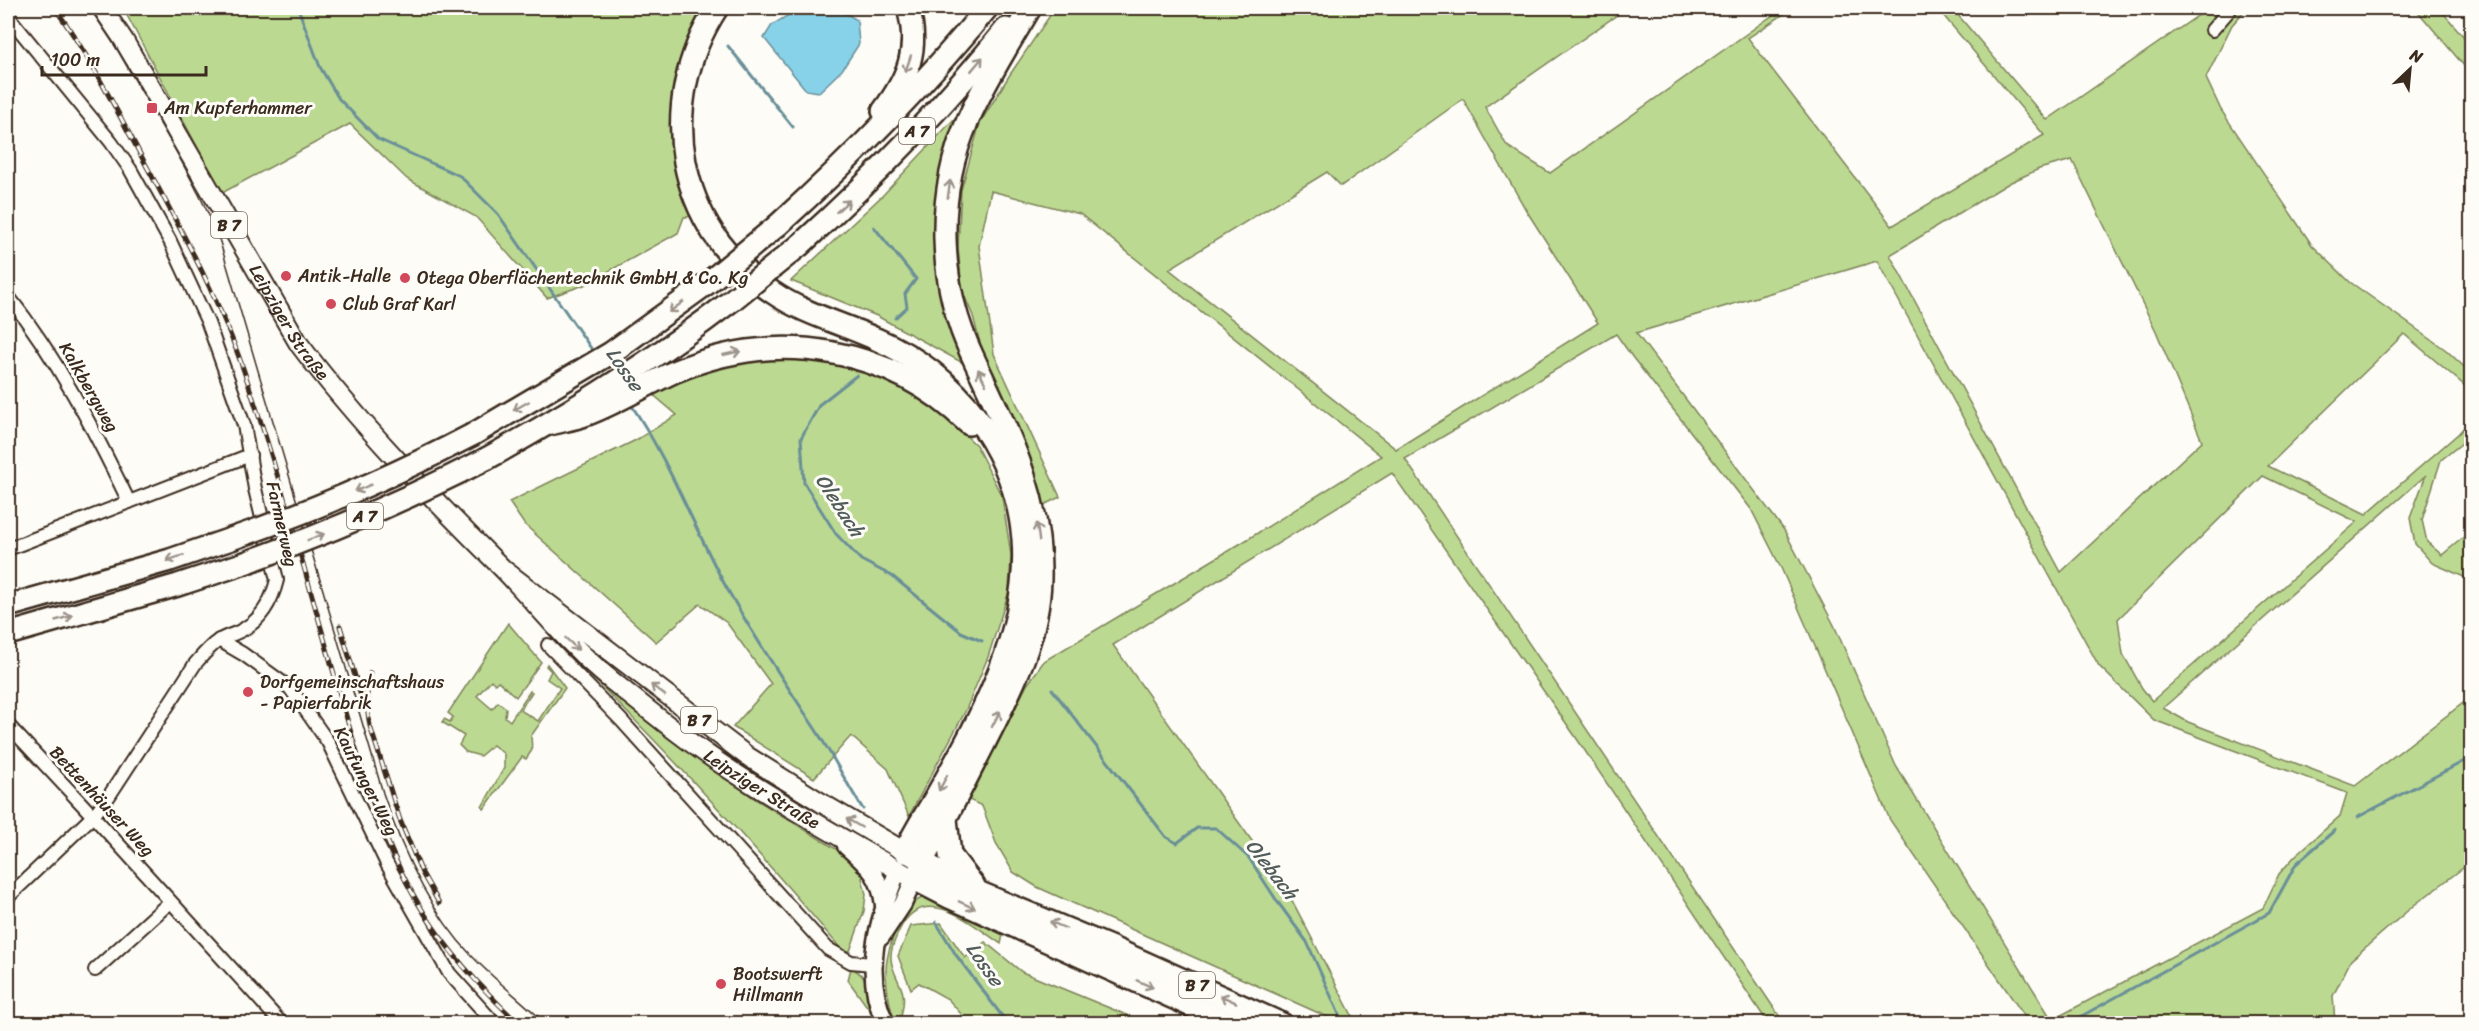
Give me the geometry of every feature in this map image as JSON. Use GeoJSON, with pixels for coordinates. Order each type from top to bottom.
{"type":"FeatureCollection","features":[{"type":"Feature","properties":{"kind":"highway"},"geometry":{"type":"LineString","coordinates":[[717,8],[701,34],[689,66],[681,117],[682,152],[690,185],[712,232],[733,259],[772,292],[803,309],[896,348],[931,370],[962,398],[975,414],[998,450],[1031,494],[1039,537],[1040,581],[1029,641],[1008,696],[946,819],[910,866]]}},
{"type":"Feature","properties":{"kind":"highway"},"geometry":{"type":"LineString","coordinates":[[726,8],[701,53],[692,85],[688,117],[693,167],[703,198],[718,228],[738,254],[776,286],[813,306],[899,341],[936,364],[982,409],[1015,472]]}},
{"type":"Feature","properties":{"kind":"highway"},"geometry":{"type":"LineString","coordinates":[[831,178],[890,101],[905,74],[914,47],[908,8]]}},
{"type":"Feature","properties":{"kind":"highway","name":"A 7"},"geometry":{"type":"LineString","coordinates":[[8,606],[170,560],[308,512],[371,485],[472,435],[570,378],[642,331],[709,282],[831,178],[922,84],[987,8]]}},
{"type":"Feature","properties":{"kind":"highway","name":"A 7"},"geometry":{"type":"LineString","coordinates":[[8,634],[178,585],[317,537],[385,508],[486,459],[550,424],[581,411],[732,301],[800,245],[854,196],[944,103],[1023,8]]}},
{"type":"Feature","properties":{"kind":"highway"},"geometry":{"type":"LineString","coordinates":[[910,866],[992,689],[1011,634],[1022,584],[1023,539],[1016,502],[1015,472],[1006,426],[971,354],[960,323],[948,281],[945,242],[950,182],[960,140],[989,78],[1030,8]]}},
{"type":"Feature","properties":{"kind":"highway"},"geometry":{"type":"LineString","coordinates":[[581,411],[718,356],[767,347],[811,349],[858,359],[912,381],[944,402],[1015,472]]}},
{"type":"Feature","properties":{"kind":"highway"},"geometry":{"type":"LineString","coordinates":[[946,819],[950,855],[980,893]]}},
{"type":"Feature","properties":{"kind":"highway","name":"B 7"},"geometry":{"type":"LineString","coordinates":[[910,866],[1112,948],[1282,1023]]}},
{"type":"Feature","properties":{"kind":"highway","name":"B 7"},"geometry":{"type":"LineString","coordinates":[[910,866],[949,897],[1232,1023]]}},
{"type":"Feature","properties":{"kind":"main road","name":"Leipziger Straße"},"geometry":{"type":"LineString","coordinates":[[102,8],[123,39],[299,344],[331,387],[371,433],[449,516],[504,570],[554,627],[608,678],[737,774],[835,835],[910,866]]}},
{"type":"Feature","properties":{"kind":"main road","name":"Leipziger Straße"},"geometry":{"type":"LineString","coordinates":[[504,570],[747,756],[825,806],[910,866]]}},
{"type":"Feature","properties":{"kind":"street"},"geometry":{"type":"LineString","coordinates":[[2212,30],[2231,8]]}},
{"type":"Feature","properties":{"kind":"street","name":"Farmerweg"},"geometry":{"type":"LineString","coordinates":[[8,16],[130,169],[170,241],[208,323],[244,425],[255,489],[276,580],[273,594],[265,610],[244,629],[219,640]]}},
{"type":"Feature","properties":{"kind":"street","name":"Kalkbergweg"},"geometry":{"type":"LineString","coordinates":[[8,296],[32,327],[87,415],[129,502]]}},
{"type":"Feature","properties":{"kind":"street"},"geometry":{"type":"LineString","coordinates":[[9,544],[129,502],[250,455]]}},
{"type":"Feature","properties":{"kind":"street"},"geometry":{"type":"LineString","coordinates":[[8,897],[93,816],[195,664],[207,649],[219,640]]}},
{"type":"Feature","properties":{"kind":"street","name":"Kaufunger Weg"},"geometry":{"type":"LineString","coordinates":[[219,640],[243,654],[290,688],[328,742],[387,864],[448,973],[495,1023]]}},
{"type":"Feature","properties":{"kind":"street"},"geometry":{"type":"LineString","coordinates":[[548,645],[621,720],[828,949],[850,962],[872,964]]}},
{"type":"Feature","properties":{"kind":"street","name":"Bettenhäuser Weg"},"geometry":{"type":"LineString","coordinates":[[8,725],[282,1023]]}},
{"type":"Feature","properties":{"kind":"street"},"geometry":{"type":"LineString","coordinates":[[835,835],[875,873],[882,887],[884,905],[872,964],[873,984],[880,1012],[886,1023]]}},
{"type":"Feature","properties":{"kind":"street"},"geometry":{"type":"LineString","coordinates":[[884,905],[910,866]]}},
{"type":"Feature","properties":{"kind":"street"},"geometry":{"type":"LineString","coordinates":[[876,946],[903,904],[910,866]]}},
{"type":"Feature","properties":{"kind":"street"},"geometry":{"type":"LineString","coordinates":[[95,970],[170,902]]}},
{"type":"Feature","properties":{"kind":"green space"},"geometry":{"type":"Polygon","coordinates":[[[123,8],[711,8],[684,68],[698,216],[684,217],[678,233],[584,285],[547,298],[476,217],[407,179],[350,124],[222,193],[123,8]]]}},
{"type":"Feature","properties":{"kind":"green space"},"geometry":{"type":"Polygon","coordinates":[[[1055,8],[1627,8],[1485,107],[1507,146],[1550,173],[1783,8],[1793,8],[1748,38],[1892,226],[2044,135],[1937,8],[1952,8],[2047,120],[2209,8],[2247,8],[2232,25],[2206,78],[2221,110],[2312,245],[2350,282],[2446,350],[2472,374],[2471,391],[2404,334],[2268,466],[2366,514],[2459,433],[2471,419],[2471,436],[2441,460],[2422,520],[2427,542],[2442,555],[2471,531],[2471,580],[2432,563],[2415,544],[2410,518],[2426,475],[2163,708],[2188,722],[2355,786],[2471,697],[2471,862],[2413,906],[2351,960],[2333,996],[2335,1023],[2029,1023],[1890,820],[1782,570],[1751,509],[1616,334],[1405,459],[1784,1023],[1768,1023],[1575,736],[1392,473],[1113,645],[1286,889],[1356,1023],[1345,1023],[1323,1015],[1037,887],[1013,872],[996,843],[982,806],[969,800],[1027,685],[1044,661],[1381,456],[1080,214],[991,191],[979,246],[994,354],[1060,497],[1042,506],[983,355],[973,316],[962,290],[958,247],[961,190],[980,123],[1055,8]],[[1463,99],[1341,186],[1327,172],[1169,269],[1396,449],[1598,323],[1526,210],[1463,99]],[[2072,160],[2039,169],[2009,183],[1890,255],[2061,572],[2202,441],[2156,331],[2072,160]],[[1877,261],[1636,333],[1784,530],[1834,625],[1896,766],[2052,1020],[2263,908],[2279,874],[2295,856],[2340,816],[2347,793],[2154,720],[2099,666],[1877,261]],[[2263,476],[2118,619],[2123,654],[2152,701],[2357,522],[2263,476]]]}},
{"type":"Feature","properties":{"kind":"green space"},"geometry":{"type":"Polygon","coordinates":[[[2415,8],[2439,8],[2471,45],[2471,74],[2415,8]]]}},
{"type":"Feature","properties":{"kind":"green space"},"geometry":{"type":"Polygon","coordinates":[[[956,117],[939,182],[935,222],[950,325],[961,362],[877,316],[791,281],[883,195],[956,117]]]}},
{"type":"Feature","properties":{"kind":"green space"},"geometry":{"type":"Polygon","coordinates":[[[749,357],[823,359],[901,383],[948,419],[976,445],[1002,497],[1011,555],[1009,591],[988,657],[965,712],[909,816],[888,769],[851,736],[814,778],[733,727],[771,684],[727,623],[700,604],[656,642],[524,524],[509,502],[636,440],[677,415],[650,392],[694,373],[749,357]]]}},
{"type":"Feature","properties":{"kind":"green space"},"geometry":{"type":"Polygon","coordinates":[[[508,623],[541,662],[516,697],[498,681],[495,684],[491,680],[477,696],[492,709],[498,702],[506,708],[505,717],[510,721],[530,691],[532,692],[520,710],[538,721],[560,688],[547,679],[551,671],[546,666],[547,664],[565,688],[531,736],[532,750],[526,759],[522,757],[484,809],[482,807],[504,768],[504,754],[493,745],[480,756],[466,752],[459,745],[464,736],[442,722],[444,719],[450,722],[453,717],[448,713],[508,623]]]}},
{"type":"Feature","properties":{"kind":"green space"},"geometry":{"type":"Polygon","coordinates":[[[590,672],[752,797],[862,865],[869,873],[862,878],[866,894],[864,911],[850,951],[842,950],[720,810],[592,677],[590,672]]]}},
{"type":"Feature","properties":{"kind":"green space"},"geometry":{"type":"Polygon","coordinates":[[[926,897],[1003,935],[1001,944],[949,911],[922,908],[910,915],[900,929],[891,952],[892,964],[904,1000],[901,1017],[893,1017],[886,977],[892,939],[910,907],[917,900],[926,897]]]}},
{"type":"Feature","properties":{"kind":"green space"},"geometry":{"type":"Polygon","coordinates":[[[941,923],[965,958],[985,942],[1022,972],[1146,1023],[969,1023],[948,999],[919,983],[911,989],[898,956],[911,926],[941,923]]]}},
{"type":"Feature","properties":{"kind":"green space"},"geometry":{"type":"Polygon","coordinates":[[[851,968],[861,975],[867,984],[868,1008],[848,980],[851,968]]]}},
{"type":"Feature","properties":{"kind":"water"},"geometry":{"type":"Polygon","coordinates":[[[800,8],[837,8],[857,20],[859,44],[842,70],[819,92],[806,90],[764,38],[772,25],[800,8]]]}},
{"type":"Feature","properties":{"kind":"waterway","name":"Losse"},"geometry":{"type":"LineString","coordinates":[[298,8],[320,67],[339,99],[378,139],[460,176],[498,214],[595,354]]}},
{"type":"Feature","properties":{"kind":"waterway","name":"Olebach"},"geometry":{"type":"LineString","coordinates":[[728,46],[793,127]]}},
{"type":"Feature","properties":{"kind":"waterway","name":"Olebach"},"geometry":{"type":"LineString","coordinates":[[874,227],[916,279],[905,294],[907,307],[895,318]]}},
{"type":"Feature","properties":{"kind":"waterway","name":"Olebach"},"geometry":{"type":"LineString","coordinates":[[857,375],[820,404],[801,438],[804,483],[836,534],[861,560],[892,576],[961,632],[982,641]]}},
{"type":"Feature","properties":{"kind":"waterway","name":"Losse"},"geometry":{"type":"LineString","coordinates":[[630,403],[657,447],[735,603],[821,737],[863,809]]}},
{"type":"Feature","properties":{"kind":"waterway","name":"Olebach"},"geometry":{"type":"LineString","coordinates":[[1052,689],[1166,837],[1177,843],[1197,828],[1216,828],[1249,858],[1307,942],[1342,1021]]}},
{"type":"Feature","properties":{"kind":"waterway"},"geometry":{"type":"LineString","coordinates":[[2358,817],[2472,757]]}},
{"type":"Feature","properties":{"kind":"waterway"},"geometry":{"type":"LineString","coordinates":[[2067,1024],[2269,913],[2296,864],[2335,830]]}},
{"type":"Feature","properties":{"kind":"waterway","name":"Losse"},"geometry":{"type":"LineString","coordinates":[[936,922],[956,955],[1008,1024]]}},
{"type":"Feature","properties":{"kind":"tram line"},"geometry":{"type":"LineString","coordinates":[[90,8],[162,125],[197,191],[220,242],[383,793],[408,858],[430,900],[456,938],[480,964],[546,1024]]}},
{"type":"Feature","properties":{"kind":"railway"},"geometry":{"type":"LineString","coordinates":[[55,8],[114,105],[188,244],[226,324],[271,455],[363,774],[396,861],[426,916],[447,946],[481,986],[519,1024]]}},
{"type":"Feature","properties":{"kind":"railway"},"geometry":{"type":"LineString","coordinates":[[340,626],[363,703]]}},
{"type":"Feature","properties":{"kind":"railway"},"geometry":{"type":"LineString","coordinates":[[370,673],[366,701],[370,726],[400,820],[422,873],[439,903]]}},
{"type":"Feature","properties":{"kind":"place","name":"Am Kupferhammer"},"geometry":{"type":"Point","coordinates":[152,108]}},
{"type":"Feature","properties":{"kind":"place","name":"Antik-Halle"},"geometry":{"type":"Point","coordinates":[286,276]}},
{"type":"Feature","properties":{"kind":"place","name":"Otega Oberflächentechnik GmbH & Co. Kg"},"geometry":{"type":"Point","coordinates":[405,278]}},
{"type":"Feature","properties":{"kind":"place","name":"Club Graf Karl"},"geometry":{"type":"Point","coordinates":[331,304]}},
{"type":"Feature","properties":{"kind":"place","name":"Dorfgemeinschaftshaus - Papierfabrik"},"geometry":{"type":"Point","coordinates":[248,692]}},
{"type":"Feature","properties":{"kind":"place","name":"Bootswerft Hillmann"},"geometry":{"type":"Point","coordinates":[721,984]}}]}
